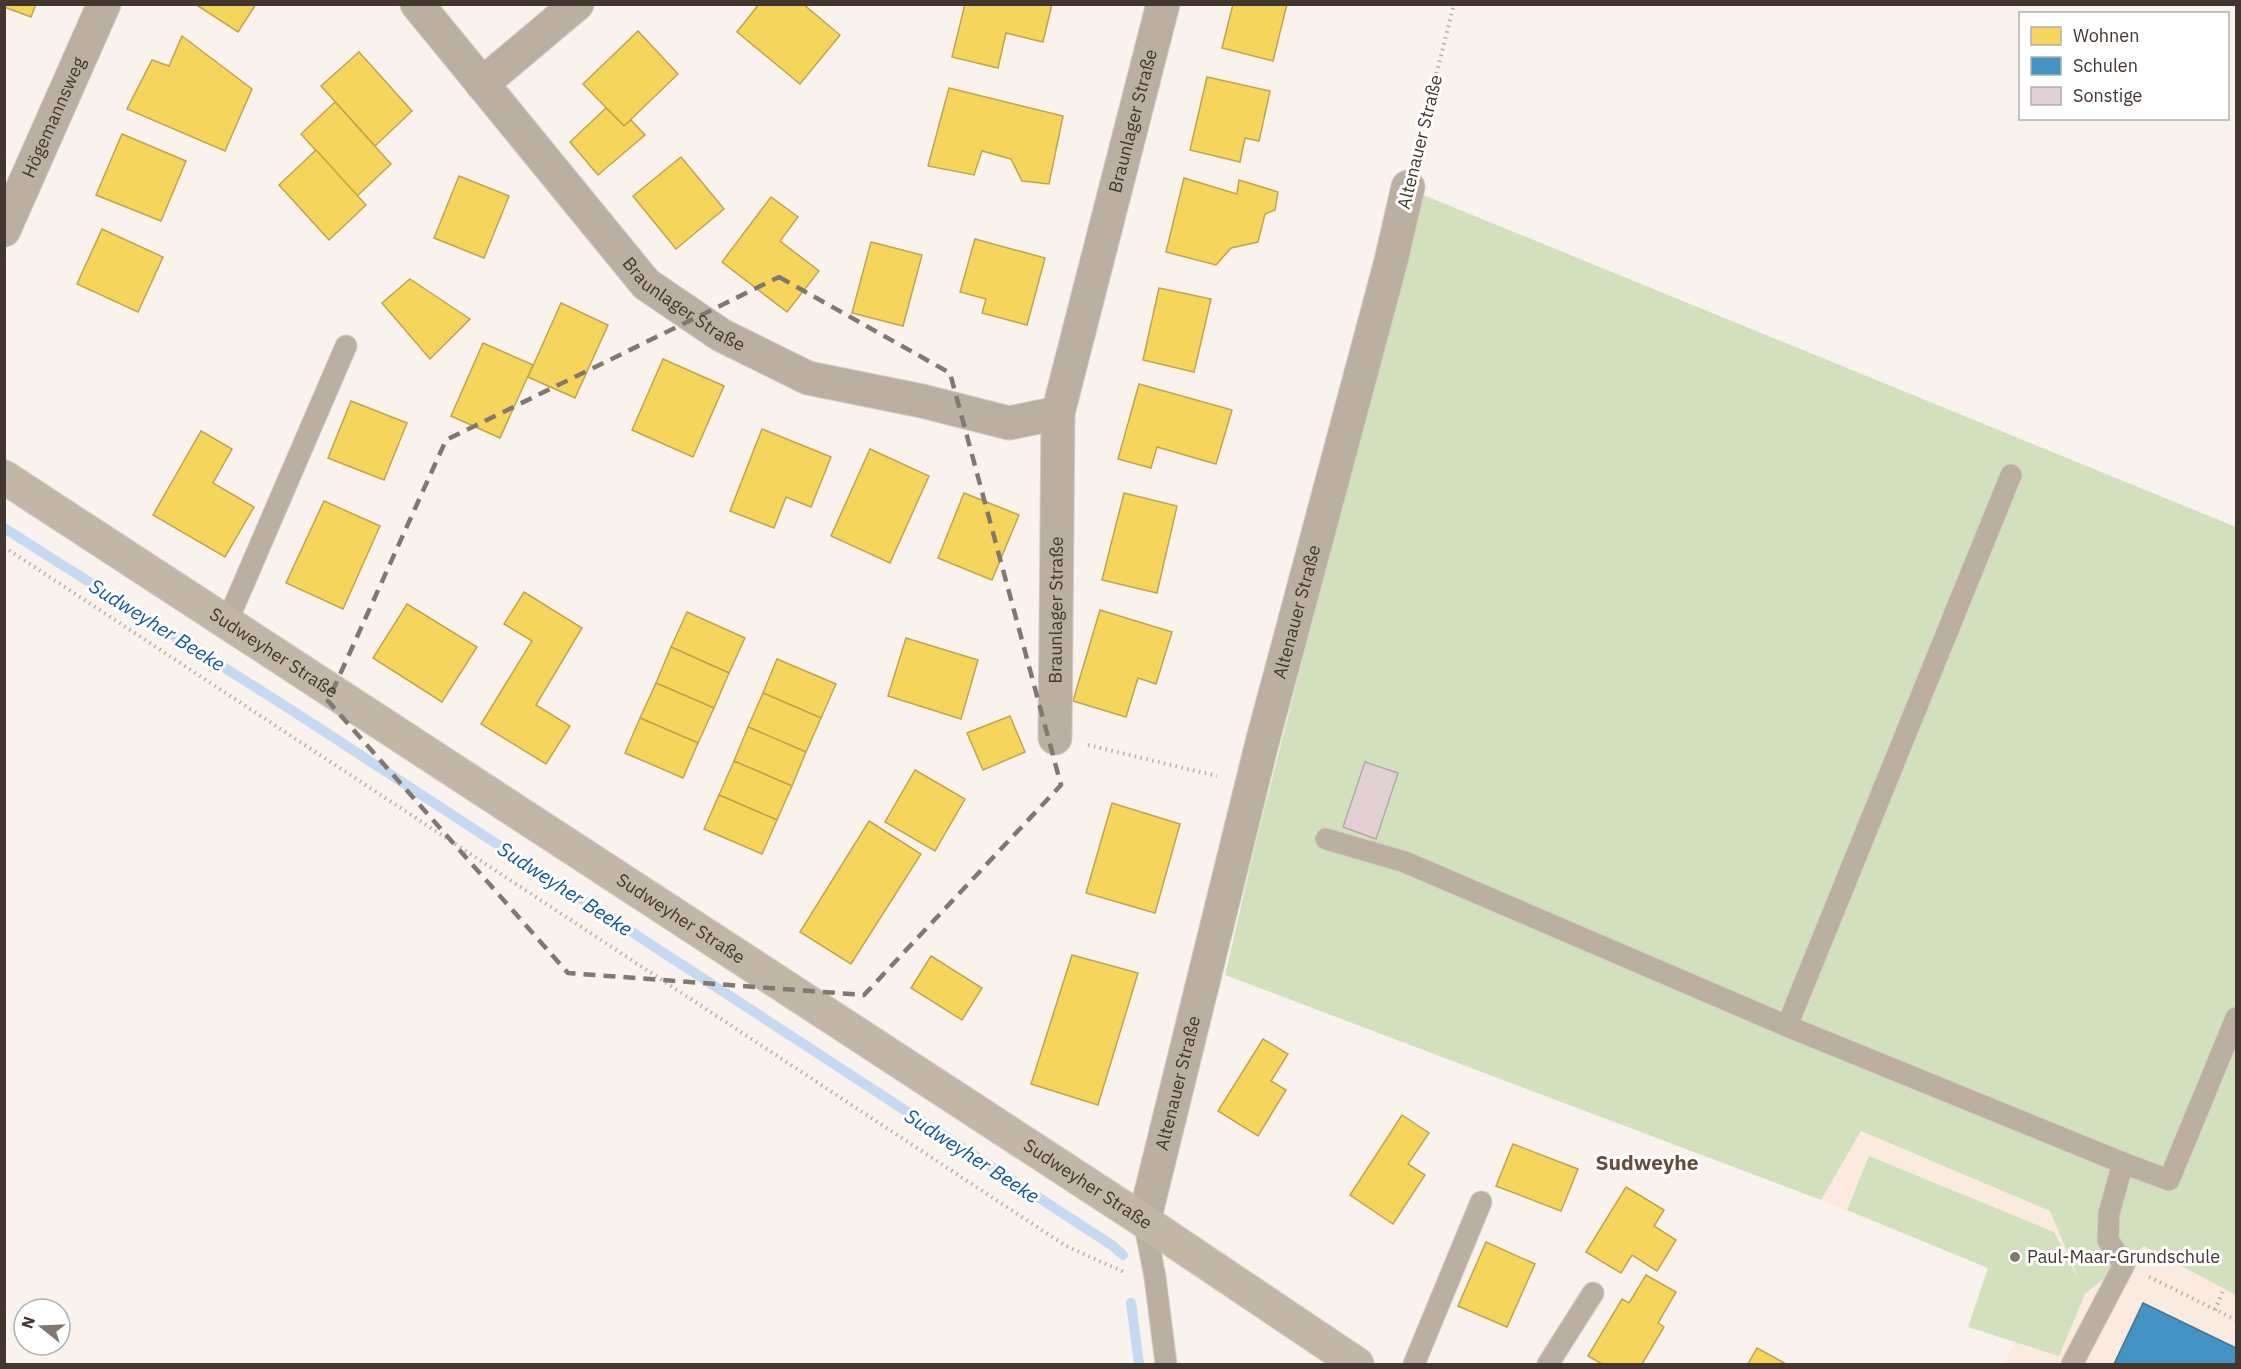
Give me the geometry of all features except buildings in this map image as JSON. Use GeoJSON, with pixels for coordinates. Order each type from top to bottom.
{"type":"FeatureCollection","features":[{"type":"Feature","properties":{"kind":"main road","name":"Sudweyher Straße"},"geometry":{"type":"LineString","coordinates":[[4,477],[1144,1221],[1357,1365]]}},
{"type":"Feature","properties":{"kind":"street","name":"Högemannsweg"},"geometry":{"type":"LineString","coordinates":[[4,230],[104,4]]}},
{"type":"Feature","properties":{"kind":"street","name":"Braunlager Straße"},"geometry":{"type":"LineString","coordinates":[[417,4],[646,284],[721,335],[808,378],[922,401],[1009,423],[1058,413]]}},
{"type":"Feature","properties":{"kind":"street"},"geometry":{"type":"LineString","coordinates":[[482,84],[577,4]]}},
{"type":"Feature","properties":{"kind":"street","name":"Braunlager Straße"},"geometry":{"type":"LineString","coordinates":[[1055,738],[1058,413],[1163,4]]}},
{"type":"Feature","properties":{"kind":"street","name":"Altenauer Straße"},"geometry":{"type":"LineString","coordinates":[[1144,1221],[1252,786],[1391,261],[1408,187]]}},
{"type":"Feature","properties":{"kind":"lane"},"geometry":{"type":"LineString","coordinates":[[227,622],[346,346]]}},
{"type":"Feature","properties":{"kind":"lane"},"geometry":{"type":"LineString","coordinates":[[1787,1026],[2011,475]]}},
{"type":"Feature","properties":{"kind":"lane"},"geometry":{"type":"LineString","coordinates":[[1326,839],[1405,862],[1787,1026],[2169,1180],[2236,1018]]}},
{"type":"Feature","properties":{"kind":"lane"},"geometry":{"type":"LineString","coordinates":[[2072,1365],[2124,1265],[2108,1240],[2109,1213],[2123,1163]]}},
{"type":"Feature","properties":{"kind":"lane"},"geometry":{"type":"LineString","coordinates":[[1414,1365],[1481,1202]]}},
{"type":"Feature","properties":{"kind":"lane"},"geometry":{"type":"LineString","coordinates":[[1144,1221],[1155,1277],[1166,1365]]}},
{"type":"Feature","properties":{"kind":"lane"},"geometry":{"type":"LineString","coordinates":[[1548,1365],[1593,1293]]}},
{"type":"Feature","properties":{"kind":"path","name":"Altenauer Straße"},"geometry":{"type":"LineString","coordinates":[[1408,187],[1454,4]]}},
{"type":"Feature","properties":{"kind":"path"},"geometry":{"type":"LineString","coordinates":[[4,547],[1066,1246],[1131,1274],[1155,1277]]}},
{"type":"Feature","properties":{"kind":"path"},"geometry":{"type":"LineString","coordinates":[[1055,738],[1252,786]]}},
{"type":"Feature","properties":{"kind":"path"},"geometry":{"type":"LineString","coordinates":[[2124,1265],[2236,1320]]}},
{"type":"Feature","properties":{"kind":"path"},"geometry":{"type":"LineString","coordinates":[[2215,1310],[2224,1288]]}},
{"type":"Feature","properties":{"kind":"highlighted area"},"geometry":{"type":"Polygon","coordinates":[[[779,277],[950,373],[1061,785],[864,995],[568,973],[328,701],[446,440],[779,277]]]}},
{"type":"Feature","properties":{"kind":"shaded area","name":"Paul-Maar-Grundschule"},"geometry":{"type":"Polygon","coordinates":[[[1861,1131],[2050,1211],[2085,1293],[2145,1246],[2236,1295],[2236,1364],[2004,1364],[2016,1342],[1968,1327],[1988,1268],[1821,1200],[1861,1131]]]}},
{"type":"Feature","properties":{"kind":"green space"},"geometry":{"type":"Polygon","coordinates":[[[1421,194],[2236,527],[2236,1295],[2144,1246],[2085,1294],[2059,1356],[1968,1327],[1988,1268],[1847,1210],[1869,1156],[2054,1232],[2079,1280],[2050,1211],[1861,1131],[1821,1200],[1225,975],[1254,850],[1421,194]]]}},
{"type":"Feature","properties":{"kind":"waterway","name":"Sudweyher Beeke"},"geometry":{"type":"LineString","coordinates":[[4,528],[293,711],[1113,1246],[1123,1255]]}},
{"type":"Feature","properties":{"kind":"waterway","name":"Sudweyher Beeke"},"geometry":{"type":"LineString","coordinates":[[1131,1303],[1139,1364]]}},
{"type":"Feature","properties":{"kind":"place","name":"Paul-Maar-Grundschule"},"geometry":{"type":"Point","coordinates":[2015,1257]}},
{"type":"Feature","properties":{"kind":"district","name":"Sudweyhe"},"geometry":{"type":"Point","coordinates":[1647,1163]}}]}
